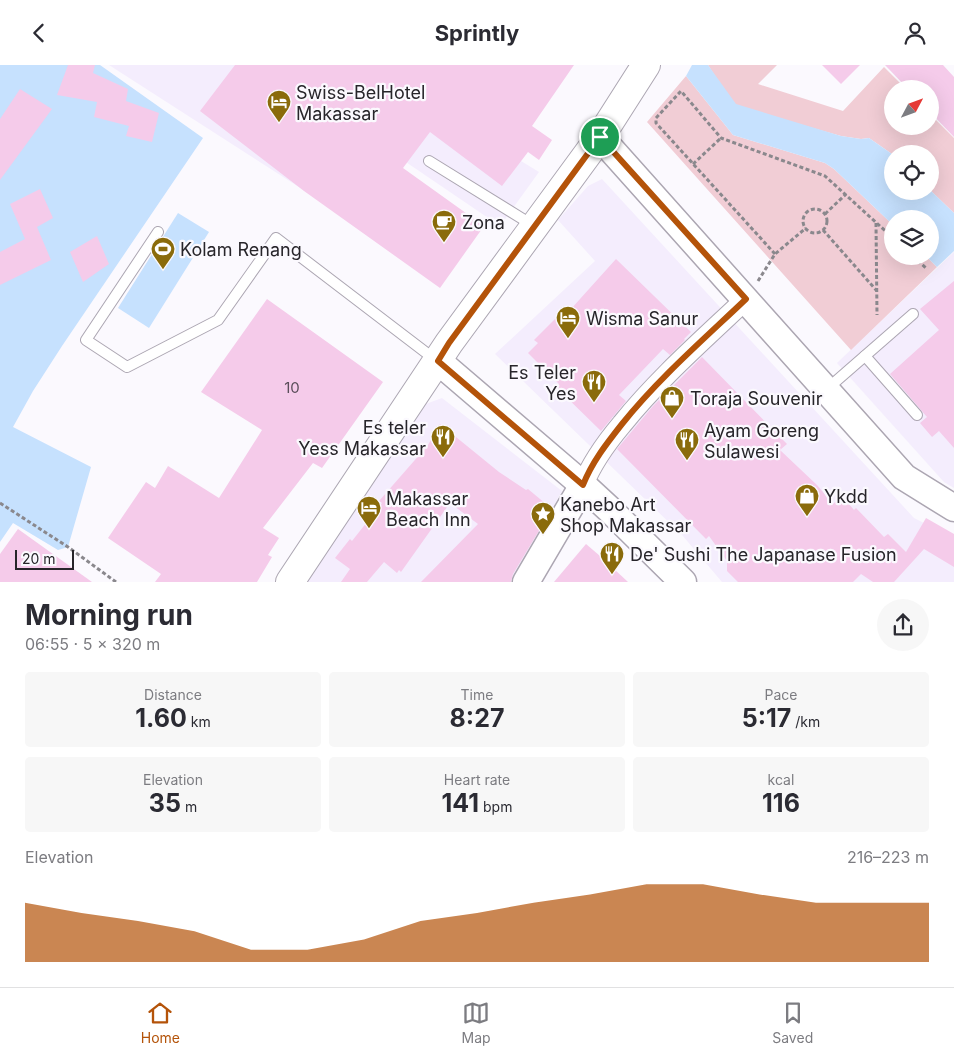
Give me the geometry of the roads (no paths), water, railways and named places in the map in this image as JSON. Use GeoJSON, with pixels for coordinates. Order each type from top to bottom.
{"type":"FeatureCollection","features":[{"type":"Feature","properties":{"kind":"main road"},"geometry":{"type":"LineString","coordinates":[[290,582],[455,335],[600,137],[646,65]]}},
{"type":"Feature","properties":{"kind":"street"},"geometry":{"type":"LineString","coordinates":[[600,137],[904,477],[954,508]]}},
{"type":"Feature","properties":{"kind":"street"},"geometry":{"type":"LineString","coordinates":[[526,582],[583,485],[588,471],[606,444],[643,398],[746,299]]}},
{"type":"Feature","properties":{"kind":"street"},"geometry":{"type":"LineString","coordinates":[[438,361],[610,509],[682,582]]}},
{"type":"Feature","properties":{"kind":"lane"},"geometry":{"type":"LineString","coordinates":[[429,161],[534,226]]}},
{"type":"Feature","properties":{"kind":"lane"},"geometry":{"type":"LineString","coordinates":[[158,232],[86,340],[127,367],[218,320],[276,238],[438,361]]}},
{"type":"Feature","properties":{"kind":"lane"},"geometry":{"type":"LineString","coordinates":[[827,389],[913,314]]}},
{"type":"Feature","properties":{"kind":"lane"},"geometry":{"type":"LineString","coordinates":[[865,356],[917,415]]}},
{"type":"Feature","properties":{"kind":"water"},"geometry":{"type":"Polygon","coordinates":[[[0,65],[100,65],[203,138],[62,346],[33,391],[13,427],[91,467],[68,547],[58,550],[13,523],[0,542],[0,65]]]}},
{"type":"Feature","properties":{"kind":"water"},"geometry":{"type":"Polygon","coordinates":[[[692,65],[708,65],[736,104],[841,136],[861,139],[869,138],[884,148],[884,200],[939,199],[954,213],[954,251],[937,267],[935,265],[939,265],[939,210],[884,210],[884,216],[834,169],[825,163],[733,135],[686,76],[692,65]]]}},
{"type":"Feature","properties":{"kind":"water","name":"Kolam Renang"},"geometry":{"type":"Polygon","coordinates":[[[178,213],[209,232],[149,328],[118,308],[178,213]]]}},
{"type":"Feature","properties":{"kind":"place","name":"Swiss-BelHotel Makassar"},"geometry":{"type":"Point","coordinates":[279,123]}},
{"type":"Feature","properties":{"kind":"place","name":"Zona"},"geometry":{"type":"Point","coordinates":[444,243]}},
{"type":"Feature","properties":{"kind":"place","name":"Kolam Renang"},"geometry":{"type":"Point","coordinates":[163,270]}},
{"type":"Feature","properties":{"kind":"place","name":"Wisma Sanur"},"geometry":{"type":"Point","coordinates":[568,339]}},
{"type":"Feature","properties":{"kind":"place","name":"Es Teler Yes"},"geometry":{"type":"Point","coordinates":[594,403]}},
{"type":"Feature","properties":{"kind":"place","name":"Toraja Souvenir"},"geometry":{"type":"Point","coordinates":[672,419]}},
{"type":"Feature","properties":{"kind":"place","name":"Es teler Yess Makassar"},"geometry":{"type":"Point","coordinates":[443,458]}},
{"type":"Feature","properties":{"kind":"place","name":"Ayam Goreng Sulawesi"},"geometry":{"type":"Point","coordinates":[687,461]}},
{"type":"Feature","properties":{"kind":"place","name":"Ykdd"},"geometry":{"type":"Point","coordinates":[807,517]}},
{"type":"Feature","properties":{"kind":"place","name":"Makassar Beach Inn"},"geometry":{"type":"Point","coordinates":[369,529]}},
{"type":"Feature","properties":{"kind":"place","name":"Kanebo Art Shop Makassar"},"geometry":{"type":"Point","coordinates":[543,535]}},
{"type":"Feature","properties":{"kind":"place","name":"De' Sushi The Japanase Fusion"},"geometry":{"type":"Point","coordinates":[612,575]}}]}
